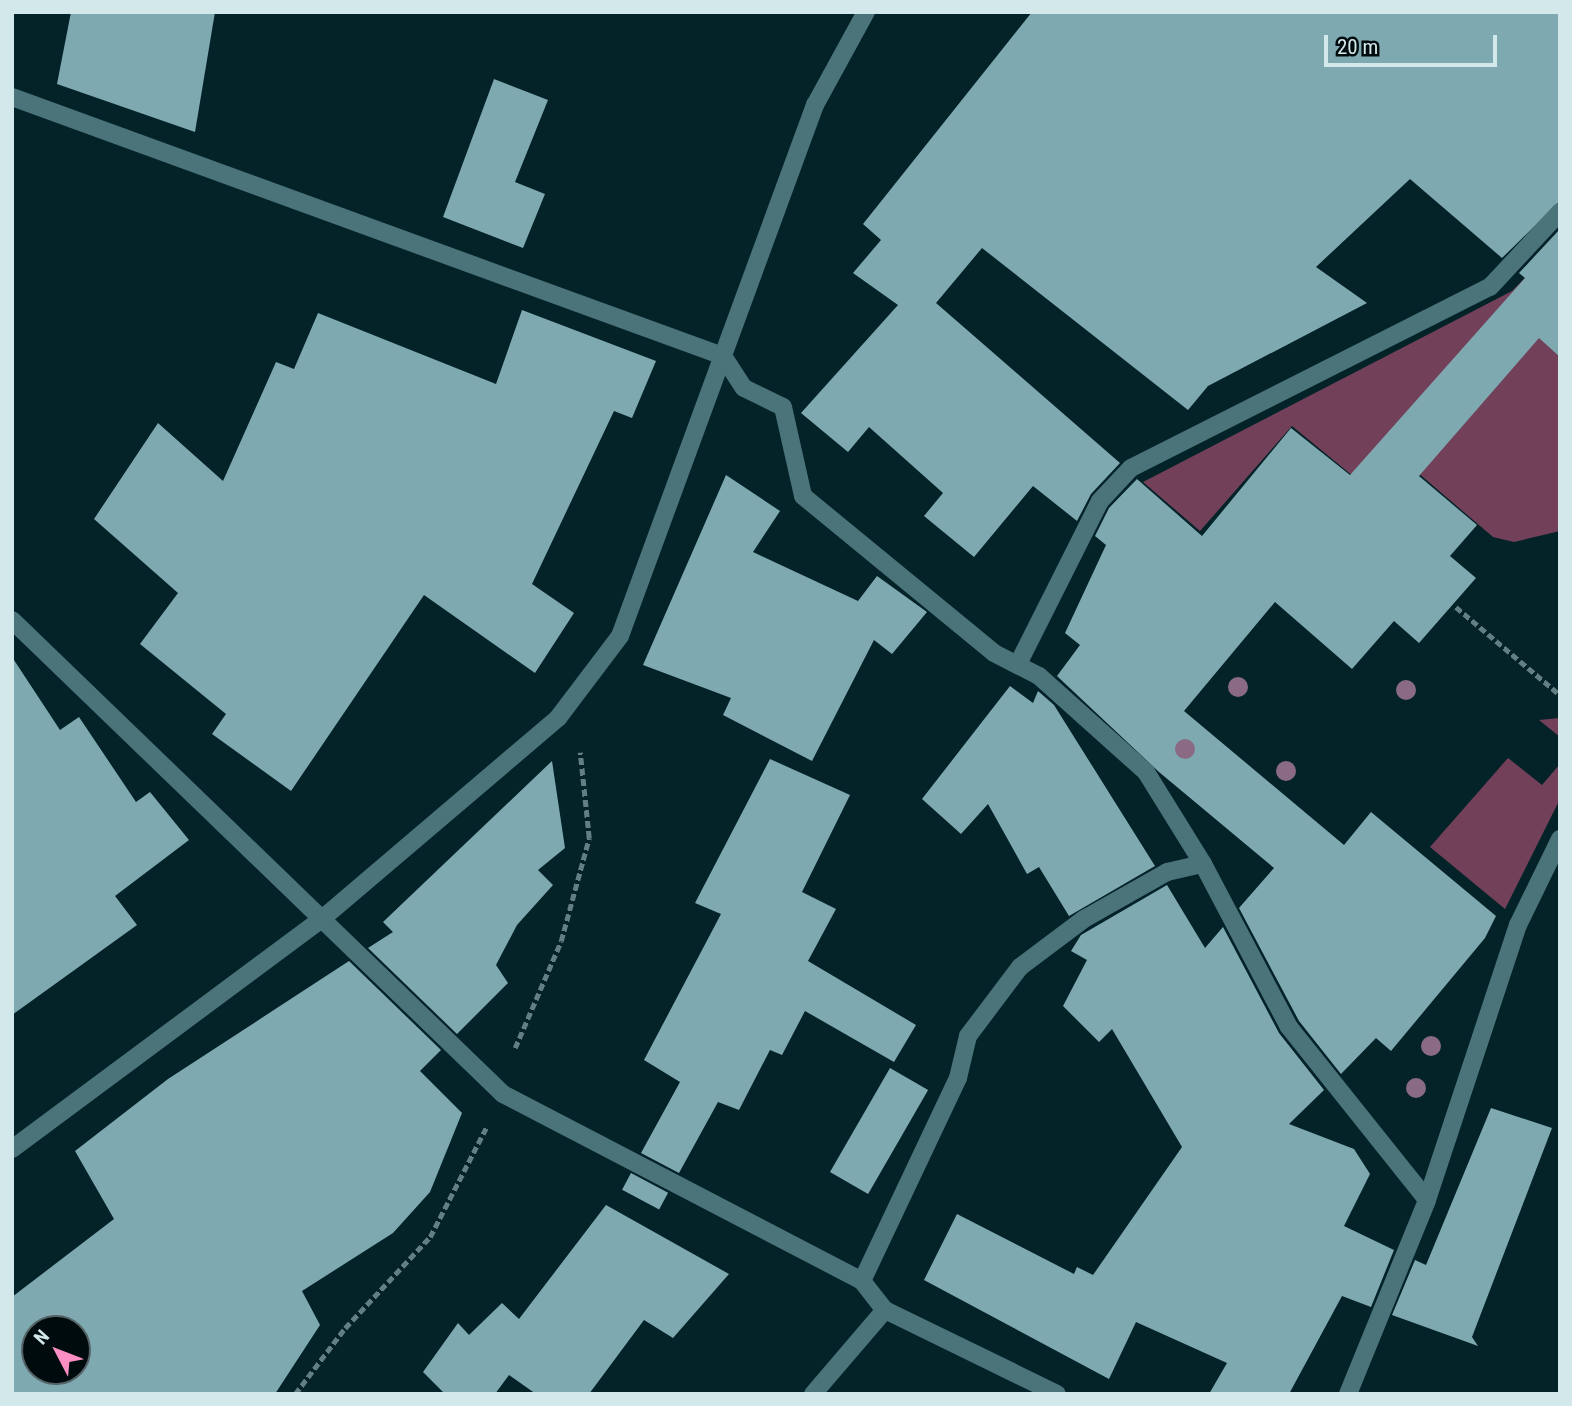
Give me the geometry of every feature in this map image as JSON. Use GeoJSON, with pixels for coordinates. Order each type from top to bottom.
{"type":"FeatureCollection","features":[{"type":"Feature","properties":{"kind":"street"},"geometry":{"type":"LineString","coordinates":[[12,1149],[323,918],[558,718],[620,636],[815,105],[866,12]]}},
{"type":"Feature","properties":{"kind":"street"},"geometry":{"type":"LineString","coordinates":[[12,97],[723,356],[744,388],[783,407],[803,496],[994,653],[1039,676],[1146,772],[1203,864],[1289,1027],[1427,1200]]}},
{"type":"Feature","properties":{"kind":"street"},"geometry":{"type":"LineString","coordinates":[[1018,664],[1100,501],[1130,468],[1490,287],[1560,213]]}},
{"type":"Feature","properties":{"kind":"street"},"geometry":{"type":"LineString","coordinates":[[12,620],[503,1094],[862,1281],[885,1310],[1057,1394]]}},
{"type":"Feature","properties":{"kind":"street"},"geometry":{"type":"LineString","coordinates":[[1348,1394],[1427,1200],[1518,925],[1560,839]]}},
{"type":"Feature","properties":{"kind":"street"},"geometry":{"type":"LineString","coordinates":[[862,1281],[958,1078],[968,1036],[1020,967],[1084,919],[1167,872],[1203,864]]}},
{"type":"Feature","properties":{"kind":"street"},"geometry":{"type":"LineString","coordinates":[[813,1394],[885,1310]]}},
{"type":"Feature","properties":{"kind":"path"},"geometry":{"type":"LineString","coordinates":[[1456,607],[1560,695]]}},
{"type":"Feature","properties":{"kind":"shaded area"},"geometry":{"type":"Polygon","coordinates":[[[1560,248],[1560,531],[1514,542],[1493,537],[1410,466],[1365,486],[1292,426],[1200,531],[1143,482],[1512,291],[1553,249],[1560,248]]]}},
{"type":"Feature","properties":{"kind":"shaded area"},"geometry":{"type":"Polygon","coordinates":[[[1560,718],[1560,737],[1539,720],[1560,718]]]}},
{"type":"Feature","properties":{"kind":"shaded area"},"geometry":{"type":"Polygon","coordinates":[[[1508,758],[1542,785],[1560,764],[1560,799],[1505,909],[1430,847],[1508,758]]]}},
{"type":"Feature","properties":{"kind":"building"},"geometry":{"type":"Polygon","coordinates":[[[71,12],[215,12],[195,132],[57,84],[71,12]]]}},
{"type":"Feature","properties":{"kind":"building"},"geometry":{"type":"Polygon","coordinates":[[[1032,12],[1560,12],[1560,201],[1502,258],[1410,179],[1316,267],[1367,303],[1208,386],[1188,410],[982,248],[936,303],[1120,463],[1091,494],[1077,521],[1033,486],[974,557],[924,516],[943,493],[869,427],[848,452],[801,413],[898,305],[853,273],[881,240],[863,224],[1032,12]]]}},
{"type":"Feature","properties":{"kind":"building"},"geometry":{"type":"Polygon","coordinates":[[[494,79],[548,100],[515,182],[545,194],[523,248],[443,217],[494,79]]]}},
{"type":"Feature","properties":{"kind":"building"},"geometry":{"type":"Polygon","coordinates":[[[1560,229],[1560,357],[1539,338],[1419,476],[1477,525],[1450,556],[1476,578],[1419,643],[1394,621],[1352,669],[1275,602],[1184,711],[1344,845],[1371,812],[1496,916],[1485,938],[1391,1051],[1376,1038],[1341,1074],[1299,1021],[1239,908],[1274,868],[1159,772],[1057,676],[1080,645],[1065,633],[1106,545],[1095,536],[1109,508],[1137,479],[1202,536],[1291,428],[1350,475],[1525,278],[1519,273],[1560,229]]]}},
{"type":"Feature","properties":{"kind":"building"},"geometry":{"type":"Polygon","coordinates":[[[522,310],[656,361],[632,418],[614,411],[532,584],[574,613],[535,673],[424,595],[291,791],[212,734],[226,714],[140,644],[178,593],[94,519],[158,423],[223,481],[276,362],[294,369],[318,313],[496,384],[522,310]]]}},
{"type":"Feature","properties":{"kind":"building"},"geometry":{"type":"Polygon","coordinates":[[[726,475],[780,511],[753,552],[858,601],[877,576],[927,612],[892,654],[874,640],[812,761],[723,715],[731,698],[643,665],[726,475]]]}},
{"type":"Feature","properties":{"kind":"building"},"geometry":{"type":"Polygon","coordinates":[[[12,657],[60,730],[79,717],[136,802],[150,792],[189,840],[115,896],[137,925],[12,1015],[12,657]]]}},
{"type":"Feature","properties":{"kind":"building"},"geometry":{"type":"Polygon","coordinates":[[[1010,686],[1033,703],[1038,691],[1054,705],[1155,866],[1069,916],[1039,867],[1027,874],[988,804],[961,834],[922,799],[1010,686]]]}},
{"type":"Feature","properties":{"kind":"building"},"geometry":{"type":"Polygon","coordinates":[[[770,759],[850,795],[802,892],[836,909],[808,961],[916,1025],[894,1062],[805,1011],[782,1055],[770,1050],[739,1110],[718,1102],[679,1173],[641,1153],[680,1082],[644,1060],[721,914],[695,903],[770,759]]]}},
{"type":"Feature","properties":{"kind":"building"},"geometry":{"type":"Polygon","coordinates":[[[552,761],[565,848],[538,870],[553,885],[517,925],[496,965],[508,983],[457,1034],[368,948],[393,932],[383,922],[552,761]]]}},
{"type":"Feature","properties":{"kind":"building"},"geometry":{"type":"Polygon","coordinates":[[[1167,885],[1205,948],[1223,927],[1279,1033],[1324,1090],[1289,1124],[1354,1149],[1370,1174],[1344,1226],[1394,1250],[1371,1307],[1342,1296],[1289,1394],[1209,1394],[1227,1363],[1136,1322],[1109,1379],[924,1280],[957,1214],[1074,1274],[1077,1267],[1093,1275],[1182,1147],[1112,1029],[1099,1042],[1063,1006],[1087,960],[1071,951],[1081,935],[1167,885]]]}},
{"type":"Feature","properties":{"kind":"building"},"geometry":{"type":"Polygon","coordinates":[[[349,961],[441,1050],[420,1071],[462,1113],[430,1192],[393,1233],[302,1291],[320,1325],[275,1394],[12,1394],[12,1297],[114,1219],[75,1151],[168,1079],[349,961]]]}},
{"type":"Feature","properties":{"kind":"building"},"geometry":{"type":"Polygon","coordinates":[[[890,1068],[928,1090],[868,1194],[830,1172],[890,1068]]]}},
{"type":"Feature","properties":{"kind":"building"},"geometry":{"type":"Polygon","coordinates":[[[1491,1108],[1552,1128],[1472,1337],[1478,1346],[1392,1315],[1415,1260],[1426,1265],[1491,1108]]]}},
{"type":"Feature","properties":{"kind":"building"},"geometry":{"type":"Polygon","coordinates":[[[631,1173],[668,1193],[659,1209],[622,1190],[631,1173]]]}},
{"type":"Feature","properties":{"kind":"building"},"geometry":{"type":"Polygon","coordinates":[[[606,1205],[729,1274],[673,1338],[644,1320],[589,1394],[536,1394],[509,1375],[495,1394],[445,1394],[423,1372],[458,1323],[469,1335],[502,1303],[519,1319],[606,1205]]]}}]}
